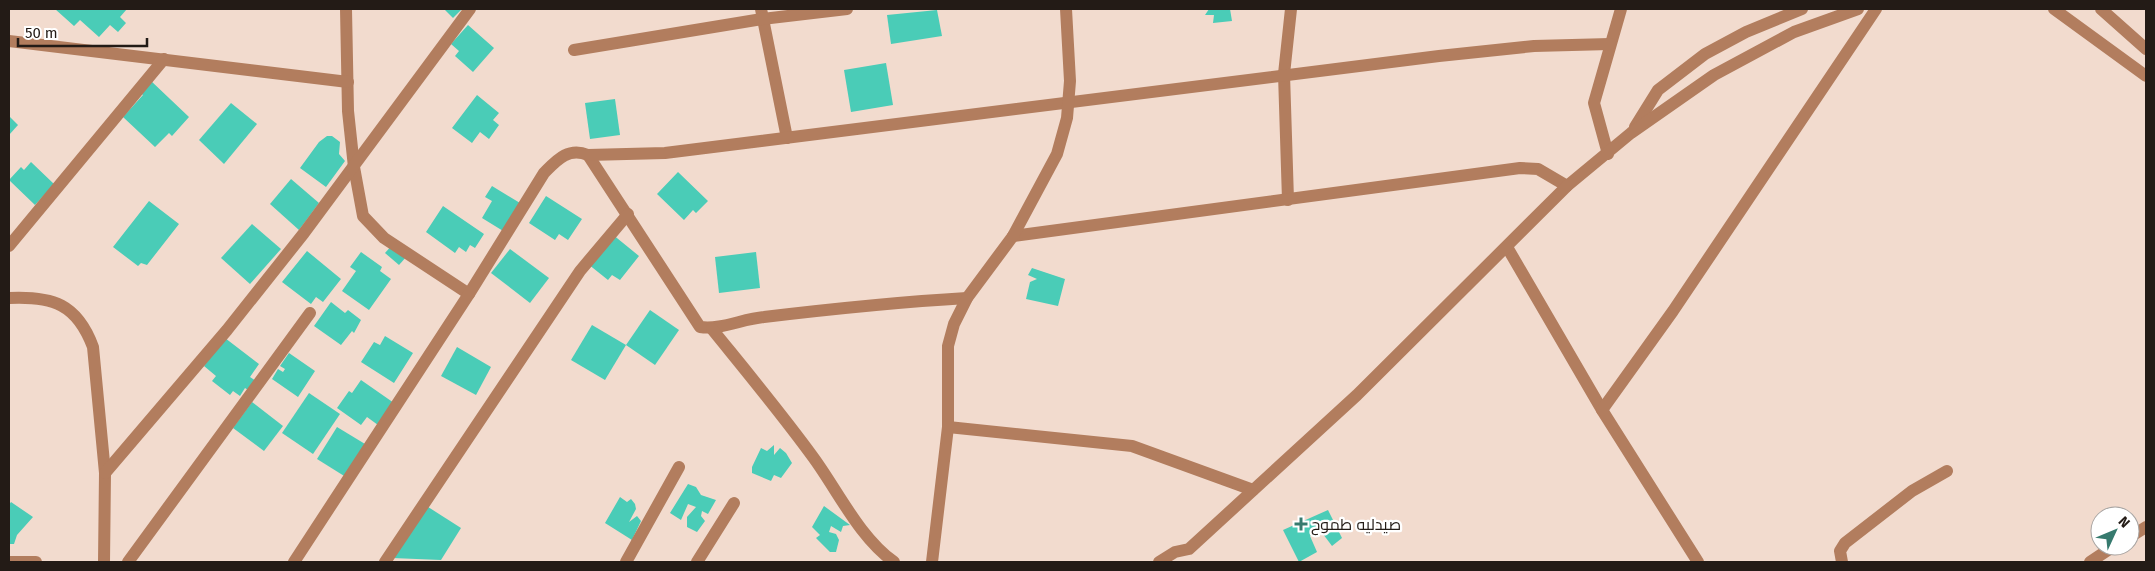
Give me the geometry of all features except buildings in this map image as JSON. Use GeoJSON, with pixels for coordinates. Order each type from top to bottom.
{"type":"FeatureCollection","features":[{"type":"Feature","properties":{"kind":"street"},"geometry":{"type":"LineString","coordinates":[[346,9],[348,82],[354,167],[363,216],[370,226],[384,238],[470,294]]}},
{"type":"Feature","properties":{"kind":"street"},"geometry":{"type":"LineString","coordinates":[[105,473],[228,330],[354,167],[470,9]]}},
{"type":"Feature","properties":{"kind":"street"},"geometry":{"type":"LineString","coordinates":[[574,50],[762,14],[847,9]]}},
{"type":"Feature","properties":{"kind":"street"},"geometry":{"type":"LineString","coordinates":[[932,562],[948,426],[948,346],[954,324],[967,298],[1013,236],[1057,154],[1067,118],[1069,101],[1070,81],[1066,9]]}},
{"type":"Feature","properties":{"kind":"street"},"geometry":{"type":"LineString","coordinates":[[1288,200],[1284,74],[1291,9]]}},
{"type":"Feature","properties":{"kind":"street"},"geometry":{"type":"LineString","coordinates":[[1608,154],[1594,103],[1621,9]]}},
{"type":"Feature","properties":{"kind":"street"},"geometry":{"type":"LineString","coordinates":[[1631,133],[1658,90],[1705,54],[1746,32],[1802,9]]}},
{"type":"Feature","properties":{"kind":"street"},"geometry":{"type":"LineString","coordinates":[[1185,562],[1189,549],[1356,394],[1567,186],[1608,154],[1631,133],[1714,75],[1794,32],[1858,9]]}},
{"type":"Feature","properties":{"kind":"street"},"geometry":{"type":"LineString","coordinates":[[1602,410],[1674,312],[1876,9]]}},
{"type":"Feature","properties":{"kind":"street"},"geometry":{"type":"LineString","coordinates":[[2054,9],[2146,76]]}},
{"type":"Feature","properties":{"kind":"street"},"geometry":{"type":"LineString","coordinates":[[2101,9],[2146,49]]}},
{"type":"Feature","properties":{"kind":"street"},"geometry":{"type":"LineString","coordinates":[[762,14],[787,138]]}},
{"type":"Feature","properties":{"kind":"street"},"geometry":{"type":"LineString","coordinates":[[9,41],[348,82]]}},
{"type":"Feature","properties":{"kind":"street"},"geometry":{"type":"LineString","coordinates":[[294,562],[470,294],[544,173],[559,158],[569,153],[580,152],[588,155],[665,152],[1284,74],[1515,48],[1610,44]]}},
{"type":"Feature","properties":{"kind":"street"},"geometry":{"type":"LineString","coordinates":[[9,246],[164,59]]}},
{"type":"Feature","properties":{"kind":"street"},"geometry":{"type":"LineString","coordinates":[[588,155],[628,214],[694,320],[700,326],[712,328],[762,317],[878,304],[967,298]]}},
{"type":"Feature","properties":{"kind":"street"},"geometry":{"type":"LineString","coordinates":[[1013,236],[1520,168],[1538,169],[1567,186]]}},
{"type":"Feature","properties":{"kind":"street"},"geometry":{"type":"LineString","coordinates":[[386,562],[580,270],[628,214]]}},
{"type":"Feature","properties":{"kind":"street"},"geometry":{"type":"LineString","coordinates":[[1507,247],[1602,410],[1698,562]]}},
{"type":"Feature","properties":{"kind":"street"},"geometry":{"type":"LineString","coordinates":[[9,298],[50,300],[67,307],[80,321],[93,347],[105,473],[104,562]]}},
{"type":"Feature","properties":{"kind":"street"},"geometry":{"type":"LineString","coordinates":[[128,562],[310,313]]}},
{"type":"Feature","properties":{"kind":"street"},"geometry":{"type":"LineString","coordinates":[[712,328],[812,456],[875,545],[894,562]]}},
{"type":"Feature","properties":{"kind":"street"},"geometry":{"type":"LineString","coordinates":[[948,426],[1132,446],[1253,490]]}},
{"type":"Feature","properties":{"kind":"street"},"geometry":{"type":"LineString","coordinates":[[626,562],[679,467]]}},
{"type":"Feature","properties":{"kind":"street"},"geometry":{"type":"LineString","coordinates":[[1842,562],[1840,551],[1845,543],[1912,491],[1947,471]]}},
{"type":"Feature","properties":{"kind":"street"},"geometry":{"type":"LineString","coordinates":[[697,562],[734,503]]}},
{"type":"Feature","properties":{"kind":"street"},"geometry":{"type":"LineString","coordinates":[[1159,562],[1175,552],[1189,549]]}},
{"type":"Feature","properties":{"kind":"street"},"geometry":{"type":"LineString","coordinates":[[9,562],[36,562]]}},
{"type":"Feature","properties":{"kind":"place","name":"صيدليه طموح"},"geometry":{"type":"Point","coordinates":[1301,524]}}]}
